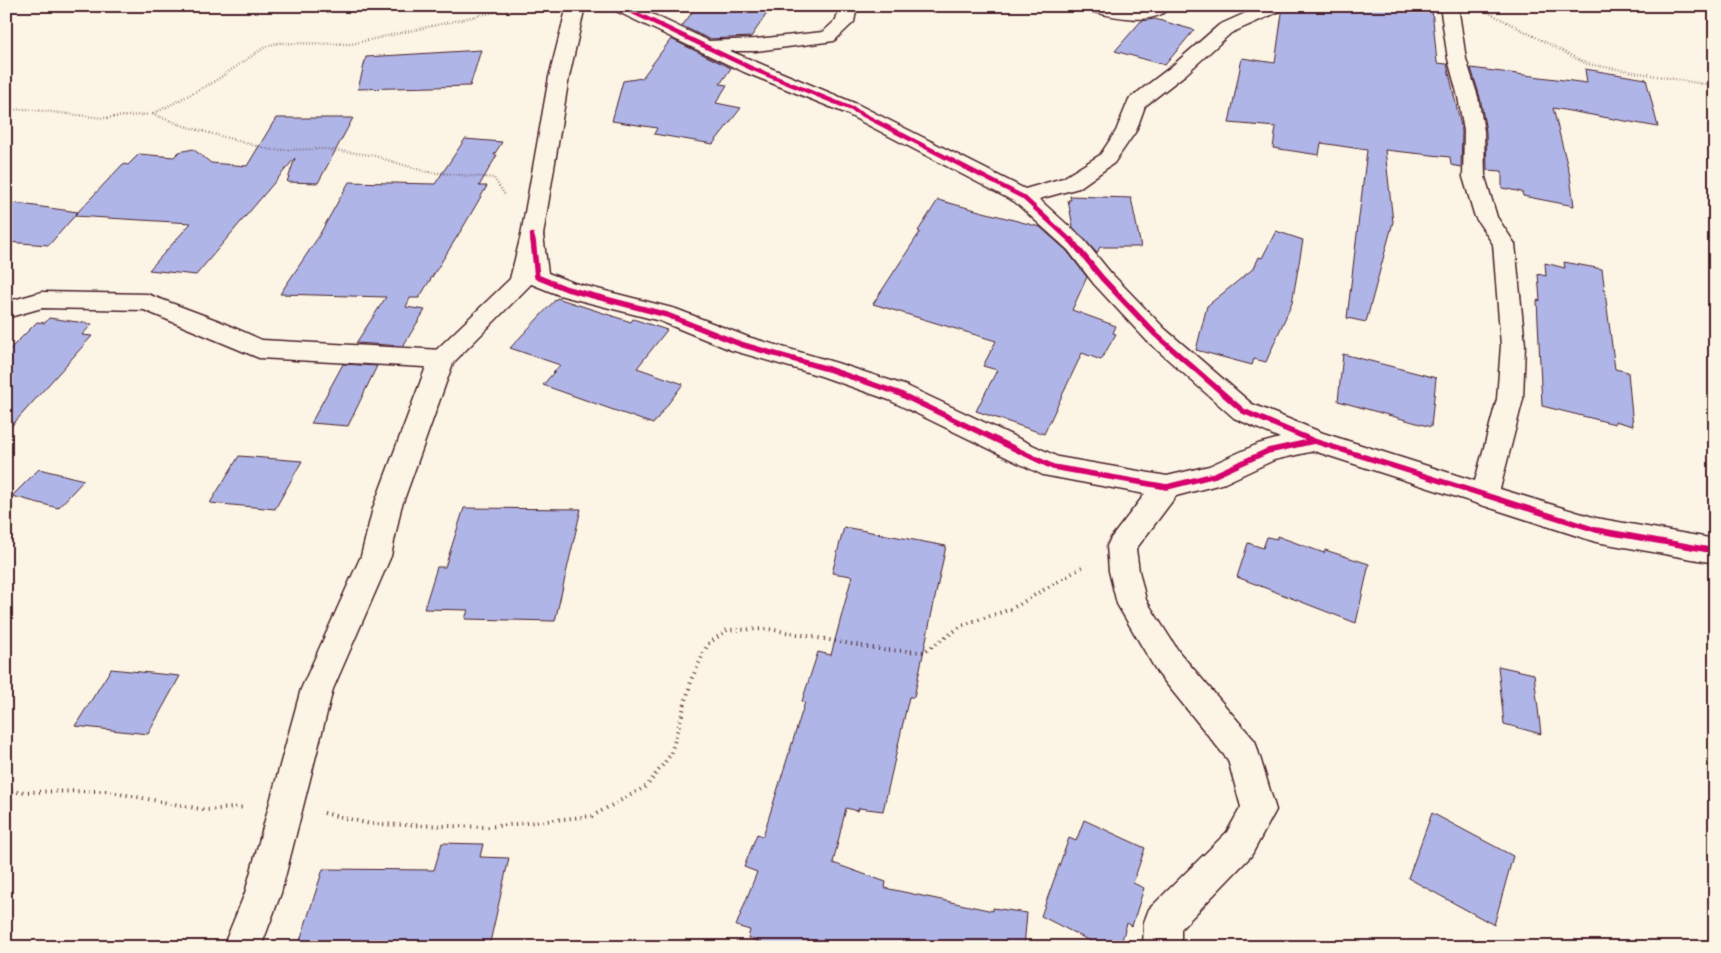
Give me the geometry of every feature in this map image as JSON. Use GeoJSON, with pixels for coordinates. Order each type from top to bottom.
{"type":"FeatureCollection","features":[{"type":"Feature","properties":{"kind":"street"},"geometry":{"type":"LineString","coordinates":[[242,947],[263,893],[317,689],[376,556],[387,508],[442,359],[521,282],[532,235],[559,78],[576,6]]}},
{"type":"Feature","properties":{"kind":"street"},"geometry":{"type":"LineString","coordinates":[[620,6],[751,68],[852,109],[1023,197],[1076,245],[1102,278],[1156,335],[1243,411],[1314,440],[1596,530],[1715,551]]}},
{"type":"Feature","properties":{"kind":"street"},"geometry":{"type":"LineString","coordinates":[[704,46],[756,46],[828,37],[845,22],[848,6]]}},
{"type":"Feature","properties":{"kind":"street"},"geometry":{"type":"LineString","coordinates":[[1091,6],[1135,14],[1147,13],[1162,6]]}},
{"type":"Feature","properties":{"kind":"street"},"geometry":{"type":"LineString","coordinates":[[1023,197],[1071,183],[1107,159],[1126,131],[1136,103],[1179,70],[1225,29],[1272,8],[1272,6]]}},
{"type":"Feature","properties":{"kind":"street"},"geometry":{"type":"LineString","coordinates":[[1448,6],[1457,59],[1468,98],[1474,131],[1474,177],[1486,217],[1504,244],[1513,345],[1510,399],[1485,494]]}},
{"type":"Feature","properties":{"kind":"street"},"geometry":{"type":"LineString","coordinates":[[532,235],[537,277],[567,289],[667,315],[740,344],[828,369],[898,392],[1053,467],[1167,487],[1215,475],[1268,451],[1314,440]]}},
{"type":"Feature","properties":{"kind":"street"},"geometry":{"type":"LineString","coordinates":[[6,310],[42,300],[147,302],[259,349],[442,359]]}},
{"type":"Feature","properties":{"kind":"street"},"geometry":{"type":"LineString","coordinates":[[1162,947],[1162,922],[1239,844],[1259,810],[1243,752],[1168,662],[1132,604],[1124,571],[1121,546],[1167,487]]}},
{"type":"Feature","properties":{"kind":"path"},"geometry":{"type":"LineString","coordinates":[[6,110],[26,109],[103,118],[152,114],[212,83],[265,48],[276,43],[351,44],[522,6]]}},
{"type":"Feature","properties":{"kind":"path"},"geometry":{"type":"LineString","coordinates":[[1477,6],[1587,64],[1715,86]]}},
{"type":"Feature","properties":{"kind":"path"},"geometry":{"type":"LineString","coordinates":[[152,114],[184,126],[271,150],[324,149],[371,155],[427,172],[494,178],[532,235]]}},
{"type":"Feature","properties":{"kind":"path"},"geometry":{"type":"LineString","coordinates":[[6,792],[105,791],[206,810],[286,804],[370,824],[488,827],[592,816],[646,786],[671,754],[692,678],[708,644],[727,630],[769,629],[884,650],[924,652],[963,625],[1011,609],[1121,546]]}},
{"type":"Feature","properties":{"kind":"building"},"geometry":{"type":"Polygon","coordinates":[[[697,6],[772,6],[751,37],[709,39],[682,26],[697,6]]]}},
{"type":"Feature","properties":{"kind":"building"},"geometry":{"type":"Polygon","coordinates":[[[1283,6],[1416,6],[1432,9],[1437,63],[1447,64],[1462,131],[1461,167],[1451,165],[1450,157],[1385,150],[1393,222],[1366,322],[1347,318],[1367,150],[1321,143],[1319,155],[1273,148],[1276,127],[1229,123],[1242,58],[1275,63],[1283,6]]]}},
{"type":"Feature","properties":{"kind":"building"},"geometry":{"type":"Polygon","coordinates":[[[1155,19],[1194,30],[1165,65],[1115,51],[1141,21],[1155,19]]]}},
{"type":"Feature","properties":{"kind":"building"},"geometry":{"type":"Polygon","coordinates":[[[671,39],[731,68],[720,84],[727,85],[716,103],[741,108],[713,144],[654,134],[657,128],[612,121],[623,81],[642,78],[671,39]]]}},
{"type":"Feature","properties":{"kind":"building"},"geometry":{"type":"Polygon","coordinates":[[[481,50],[470,86],[358,89],[366,57],[481,50]]]}},
{"type":"Feature","properties":{"kind":"building"},"geometry":{"type":"Polygon","coordinates":[[[1471,68],[1587,83],[1585,69],[1646,79],[1658,127],[1553,108],[1570,176],[1574,206],[1523,196],[1522,192],[1502,188],[1502,171],[1487,170],[1486,131],[1480,97],[1471,68]]]}},
{"type":"Feature","properties":{"kind":"building"},"geometry":{"type":"Polygon","coordinates":[[[276,118],[353,118],[318,183],[287,182],[295,158],[196,275],[149,270],[191,223],[74,216],[123,164],[128,165],[139,154],[174,157],[179,152],[193,149],[211,163],[247,166],[276,118]]]}},
{"type":"Feature","properties":{"kind":"building"},"geometry":{"type":"Polygon","coordinates":[[[465,139],[502,142],[494,155],[497,155],[479,186],[487,186],[465,224],[419,298],[410,298],[406,307],[425,310],[403,346],[356,343],[386,297],[280,294],[317,239],[349,182],[435,184],[465,139]]]}},
{"type":"Feature","properties":{"kind":"building"},"geometry":{"type":"Polygon","coordinates":[[[1070,196],[1131,198],[1141,247],[1100,247],[1097,253],[1073,227],[1068,200],[1071,200],[1070,196]]]}},
{"type":"Feature","properties":{"kind":"building"},"geometry":{"type":"Polygon","coordinates":[[[938,200],[1040,227],[1067,251],[1087,277],[1072,310],[1116,326],[1113,333],[1116,334],[1101,360],[1082,353],[1044,434],[976,411],[997,370],[983,366],[996,341],[873,304],[920,232],[918,231],[938,200]]]}},
{"type":"Feature","properties":{"kind":"building"},"geometry":{"type":"Polygon","coordinates":[[[6,202],[78,212],[49,245],[6,242],[6,202]]]}},
{"type":"Feature","properties":{"kind":"building"},"geometry":{"type":"Polygon","coordinates":[[[1276,231],[1303,240],[1292,303],[1266,362],[1254,359],[1252,365],[1196,350],[1207,306],[1254,268],[1259,257],[1262,258],[1276,231]]]}},
{"type":"Feature","properties":{"kind":"building"},"geometry":{"type":"Polygon","coordinates":[[[1564,262],[1602,269],[1615,369],[1628,372],[1633,426],[1615,421],[1615,424],[1542,406],[1537,300],[1540,301],[1538,274],[1546,276],[1545,263],[1565,268],[1564,262]]]}},
{"type":"Feature","properties":{"kind":"building"},"geometry":{"type":"Polygon","coordinates":[[[557,298],[631,322],[633,319],[667,330],[637,368],[683,384],[653,424],[543,385],[560,365],[510,348],[557,298]]]}},
{"type":"Feature","properties":{"kind":"building"},"geometry":{"type":"Polygon","coordinates":[[[49,318],[92,324],[82,335],[92,336],[6,432],[6,353],[37,322],[45,323],[49,318]]]}},
{"type":"Feature","properties":{"kind":"building"},"geometry":{"type":"Polygon","coordinates":[[[1343,354],[1436,378],[1431,427],[1338,401],[1343,354]]]}},
{"type":"Feature","properties":{"kind":"building"},"geometry":{"type":"Polygon","coordinates":[[[343,364],[377,366],[348,426],[311,423],[343,364]]]}},
{"type":"Feature","properties":{"kind":"building"},"geometry":{"type":"Polygon","coordinates":[[[239,456],[302,461],[275,509],[210,503],[239,456]]]}},
{"type":"Feature","properties":{"kind":"building"},"geometry":{"type":"Polygon","coordinates":[[[39,469],[84,480],[58,508],[12,496],[39,469]]]}},
{"type":"Feature","properties":{"kind":"building"},"geometry":{"type":"Polygon","coordinates":[[[464,508],[581,509],[555,621],[465,619],[468,610],[424,609],[437,567],[445,567],[464,508]]]}},
{"type":"Feature","properties":{"kind":"building"},"geometry":{"type":"Polygon","coordinates":[[[844,527],[946,546],[914,697],[909,697],[883,811],[859,808],[858,811],[846,808],[833,863],[886,882],[885,888],[993,911],[993,908],[1027,913],[1024,947],[773,947],[748,938],[750,930],[736,926],[757,872],[744,867],[757,834],[763,836],[805,702],[802,701],[818,652],[831,655],[852,576],[832,573],[844,527]]]}},
{"type":"Feature","properties":{"kind":"building"},"geometry":{"type":"Polygon","coordinates":[[[1277,536],[1324,553],[1325,550],[1369,564],[1356,623],[1237,577],[1248,543],[1263,548],[1267,537],[1277,539],[1277,536]]]}},
{"type":"Feature","properties":{"kind":"building"},"geometry":{"type":"Polygon","coordinates":[[[1498,666],[1534,674],[1541,734],[1504,724],[1498,666]]]}},
{"type":"Feature","properties":{"kind":"building"},"geometry":{"type":"Polygon","coordinates":[[[111,669],[180,676],[148,734],[75,726],[111,669]]]}},
{"type":"Feature","properties":{"kind":"building"},"geometry":{"type":"Polygon","coordinates":[[[1432,813],[1513,856],[1494,925],[1408,878],[1432,813]]]}},
{"type":"Feature","properties":{"kind":"building"},"geometry":{"type":"Polygon","coordinates":[[[1084,820],[1145,848],[1133,883],[1144,888],[1132,926],[1127,923],[1120,947],[1102,947],[1041,916],[1069,838],[1076,841],[1084,820]]]}},
{"type":"Feature","properties":{"kind":"building"},"geometry":{"type":"Polygon","coordinates":[[[442,843],[483,844],[480,857],[509,858],[489,947],[298,947],[323,869],[434,870],[442,843]]]}},
{"type":"Feature","properties":{"kind":"cycle path"},"geometry":{"type":"LineString","coordinates":[[620,6],[751,68],[852,109],[1023,197],[1076,245],[1102,278],[1156,335],[1243,411],[1314,441]]}},
{"type":"Feature","properties":{"kind":"cycle path"},"geometry":{"type":"LineString","coordinates":[[532,235],[537,277],[567,289],[667,315],[740,344],[828,369],[898,393],[1053,467],[1167,487],[1215,475],[1268,451],[1314,441],[1596,530],[1715,551]]}}]}
